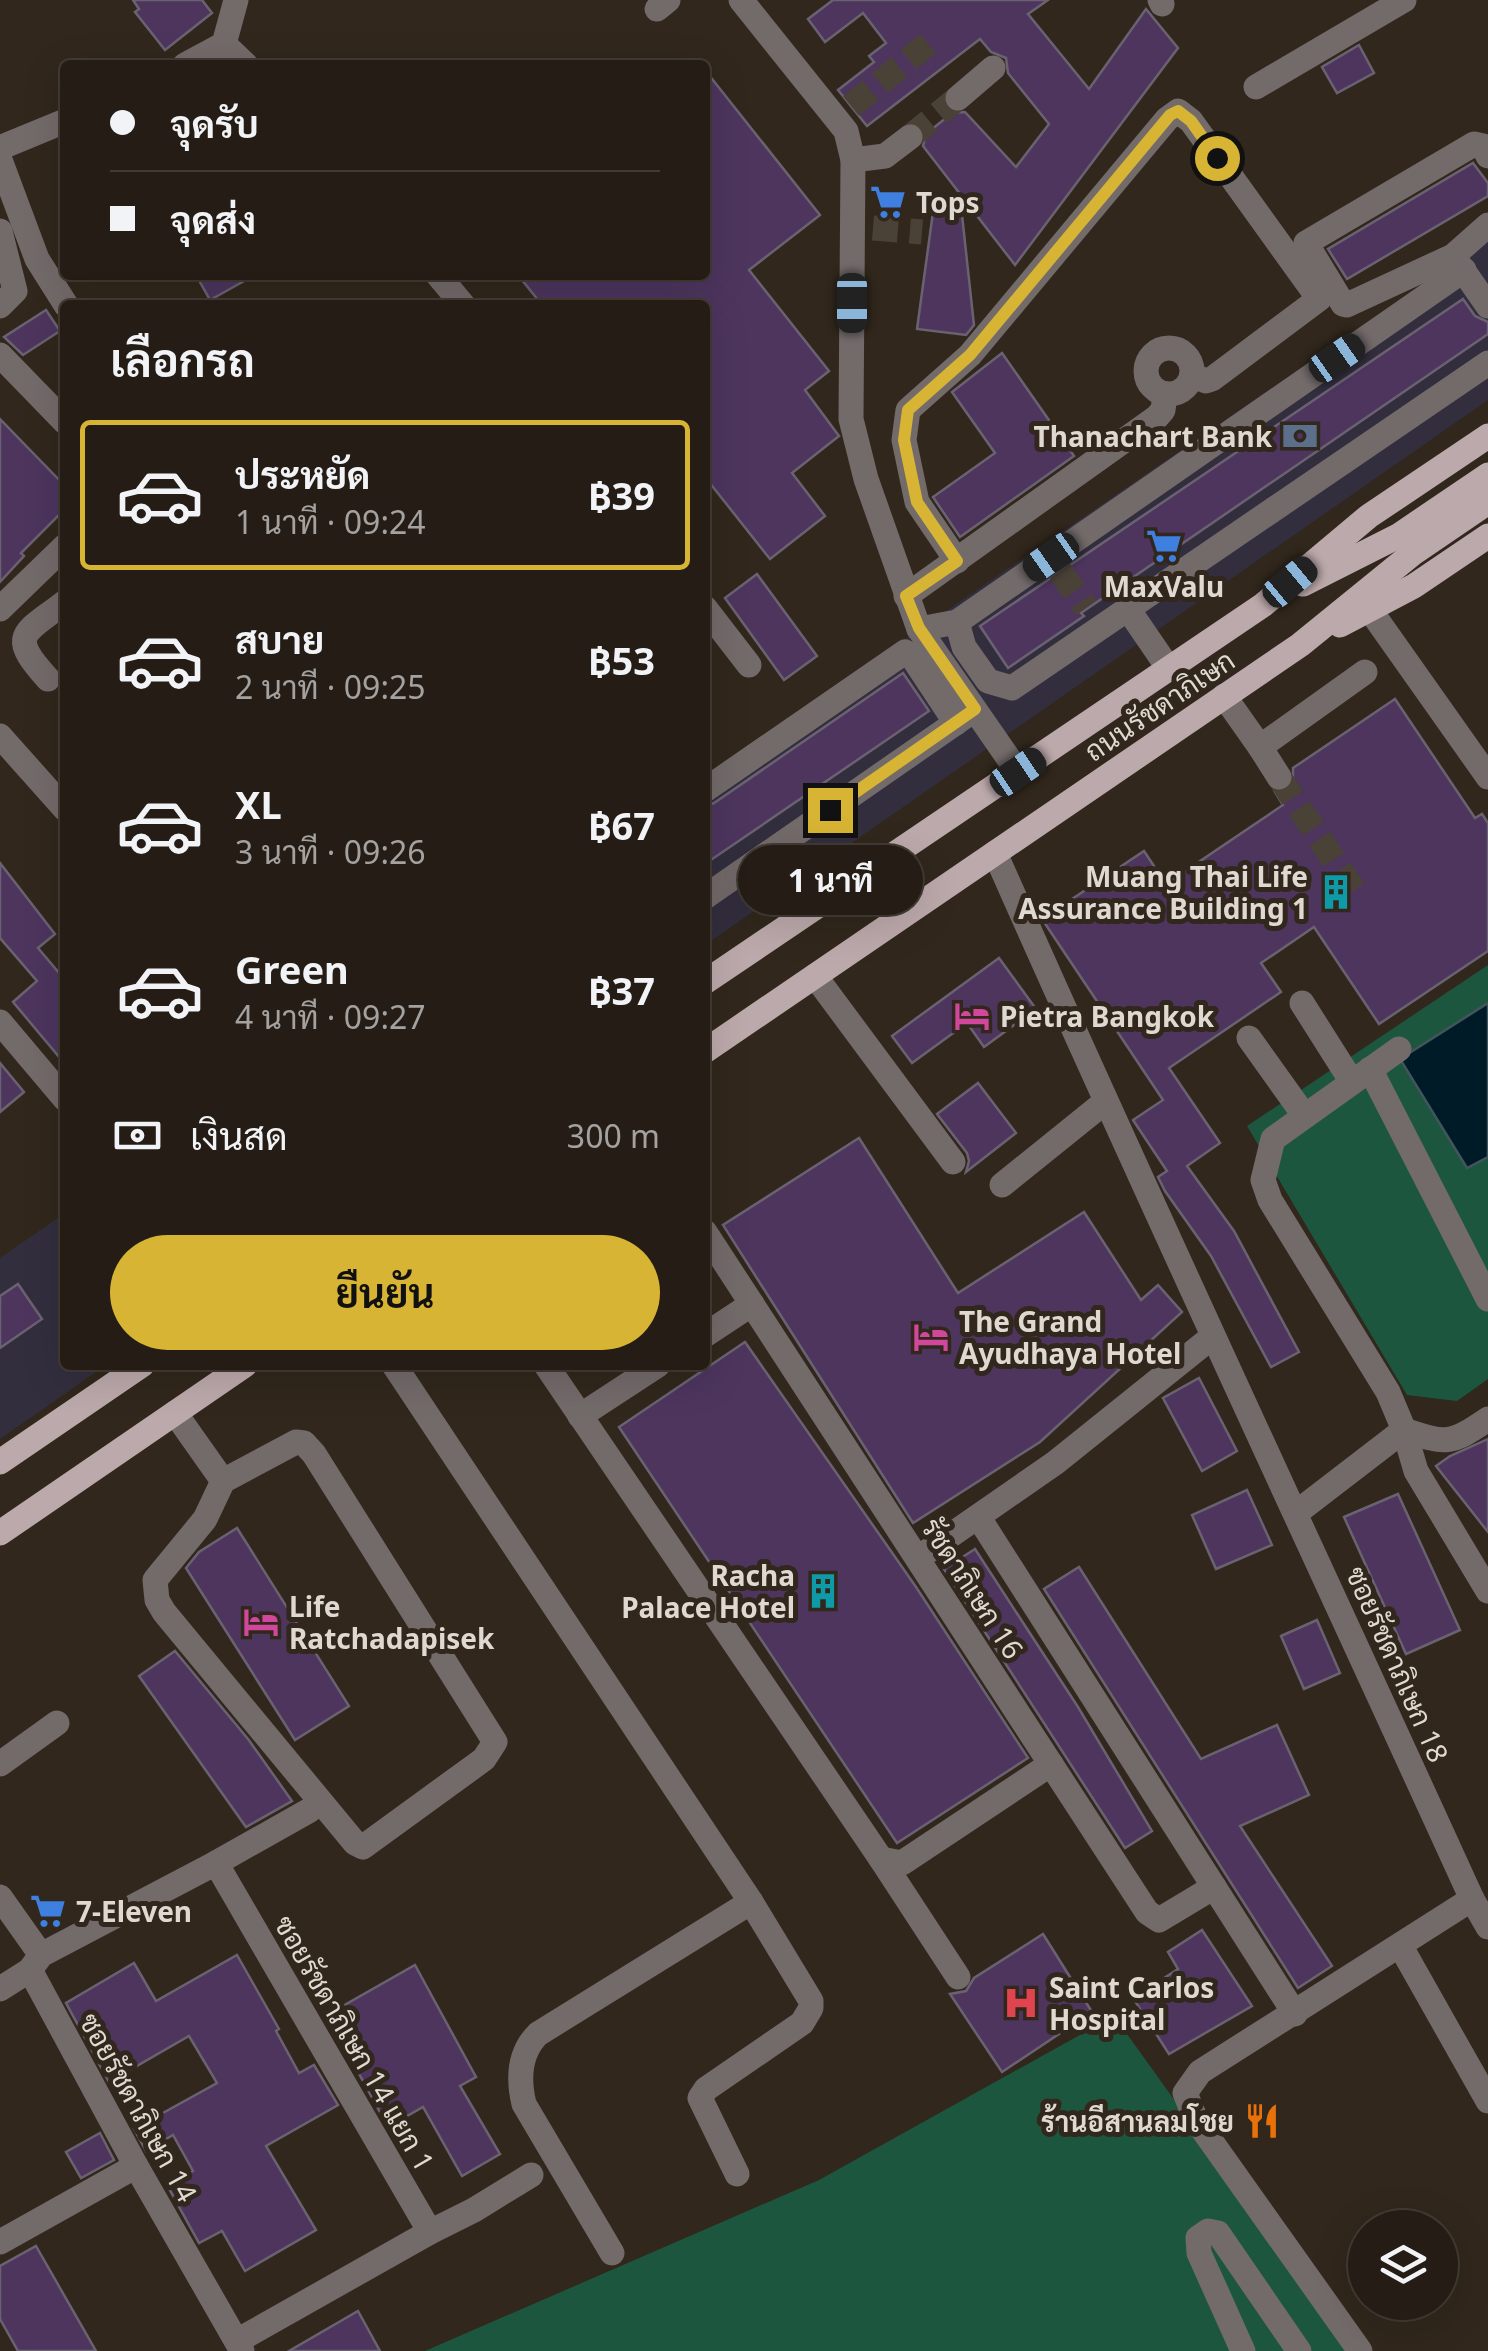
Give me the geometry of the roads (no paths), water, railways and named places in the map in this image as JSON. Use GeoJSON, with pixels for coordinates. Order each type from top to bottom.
{"type":"FeatureCollection","features":[{"type":"Feature","properties":{"kind":"main road","name":"ถนนรัชดาภิเษก"},"geometry":{"type":"LineString","coordinates":[[710,979],[1263,605],[1369,516],[1488,436]]}},
{"type":"Feature","properties":{"kind":"main road","name":"ถนนรัชดาภิเษก"},"geometry":{"type":"LineString","coordinates":[[1263,605],[1398,536],[1488,475]]}},
{"type":"Feature","properties":{"kind":"main road","name":"ถนนรัชดาภิเษก"},"geometry":{"type":"LineString","coordinates":[[710,1047],[1300,645],[1412,554],[1488,502]]}},
{"type":"Feature","properties":{"kind":"main road","name":"ถนนรัชดาภิเษก"},"geometry":{"type":"LineString","coordinates":[[1300,645],[1414,586],[1488,536]]}},
{"type":"Feature","properties":{"kind":"main road"},"geometry":{"type":"LineString","coordinates":[[0,1462],[135,1370]]}},
{"type":"Feature","properties":{"kind":"main road"},"geometry":{"type":"LineString","coordinates":[[0,1533],[239,1370]]}},
{"type":"Feature","properties":{"kind":"street"},"geometry":{"type":"LineString","coordinates":[[195,60],[224,44],[236,0]]}},
{"type":"Feature","properties":{"kind":"street"},"geometry":{"type":"LineString","coordinates":[[741,0],[843,112],[863,227],[851,419],[866,479],[906,596],[965,716]]}},
{"type":"Feature","properties":{"kind":"street"},"geometry":{"type":"LineString","coordinates":[[1256,87],[1404,0]]}},
{"type":"Feature","properties":{"kind":"street"},"geometry":{"type":"LineString","coordinates":[[224,44],[241,60]]}},
{"type":"Feature","properties":{"kind":"street"},"geometry":{"type":"LineString","coordinates":[[958,98],[993,68]]}},
{"type":"Feature","properties":{"kind":"street"},"geometry":{"type":"LineString","coordinates":[[957,561],[917,502],[904,440],[908,410],[970,355],[1170,115],[1178,111],[1191,121],[1318,299],[1212,379],[1206,381],[1192,375]]}},
{"type":"Feature","properties":{"kind":"street"},"geometry":{"type":"LineString","coordinates":[[0,152],[10,142],[60,123]]}},
{"type":"Feature","properties":{"kind":"street"},"geometry":{"type":"LineString","coordinates":[[853,160],[886,156],[910,137]]}},
{"type":"Feature","properties":{"kind":"street"},"geometry":{"type":"LineString","coordinates":[[1458,263],[1344,305],[1306,243],[1474,144],[1483,146],[1488,156]]}},
{"type":"Feature","properties":{"kind":"street"},"geometry":{"type":"LineString","coordinates":[[0,160],[10,214],[31,240],[44,274],[62,300]]}},
{"type":"Feature","properties":{"kind":"street"},"geometry":{"type":"LineString","coordinates":[[919,628],[957,622],[1056,564],[1458,263],[1488,225]]}},
{"type":"Feature","properties":{"kind":"street"},"geometry":{"type":"LineString","coordinates":[[0,306],[15,291],[3,241],[31,240]]}},
{"type":"Feature","properties":{"kind":"street"},"geometry":{"type":"LineString","coordinates":[[1458,263],[1488,306]]}},
{"type":"Feature","properties":{"kind":"street"},"geometry":{"type":"LineString","coordinates":[[442,280],[459,300]]}},
{"type":"Feature","properties":{"kind":"street"},"geometry":{"type":"LineString","coordinates":[[1164,348],[1180,350],[1190,361],[1192,375],[1186,388],[1165,394],[1152,387],[1146,372],[1151,357],[1164,348]]}},
{"type":"Feature","properties":{"kind":"street"},"geometry":{"type":"LineString","coordinates":[[0,355],[60,417]]}},
{"type":"Feature","properties":{"kind":"street"},"geometry":{"type":"LineString","coordinates":[[957,622],[964,647],[988,681],[1012,688],[1093,618],[1128,610],[1488,364]]}},
{"type":"Feature","properties":{"kind":"street"},"geometry":{"type":"LineString","coordinates":[[906,596],[1157,417],[1163,410],[1165,394]]}},
{"type":"Feature","properties":{"kind":"street"},"geometry":{"type":"LineString","coordinates":[[0,609],[60,551]]}},
{"type":"Feature","properties":{"kind":"street"},"geometry":{"type":"LineString","coordinates":[[48,678],[28,658],[23,645],[26,632],[60,606]]}},
{"type":"Feature","properties":{"kind":"street"},"geometry":{"type":"LineString","coordinates":[[1128,610],[1169,669]]}},
{"type":"Feature","properties":{"kind":"street"},"geometry":{"type":"LineString","coordinates":[[1370,610],[1488,777]]}},
{"type":"Feature","properties":{"kind":"street"},"geometry":{"type":"LineString","coordinates":[[710,614],[749,665]]}},
{"type":"Feature","properties":{"kind":"street"},"geometry":{"type":"LineString","coordinates":[[710,787],[905,652],[912,655],[1018,772]]}},
{"type":"Feature","properties":{"kind":"street"},"geometry":{"type":"LineString","coordinates":[[1260,747],[1365,672]]}},
{"type":"Feature","properties":{"kind":"street"},"geometry":{"type":"LineString","coordinates":[[1224,696],[1279,777]]}},
{"type":"Feature","properties":{"kind":"street"},"geometry":{"type":"LineString","coordinates":[[710,893],[965,716]]}},
{"type":"Feature","properties":{"kind":"street"},"geometry":{"type":"LineString","coordinates":[[0,736],[60,802]]}},
{"type":"Feature","properties":{"kind":"street","name":"ซอยรัชดาภิเษก 18"},"geometry":{"type":"LineString","coordinates":[[995,854],[1212,1337],[1488,1927]]}},
{"type":"Feature","properties":{"kind":"street"},"geometry":{"type":"LineString","coordinates":[[815,976],[953,1162]]}},
{"type":"Feature","properties":{"kind":"street"},"geometry":{"type":"LineString","coordinates":[[1302,1003],[1361,1076],[1488,1299]]}},
{"type":"Feature","properties":{"kind":"street"},"geometry":{"type":"LineString","coordinates":[[0,1022],[60,1093]]}},
{"type":"Feature","properties":{"kind":"street"},"geometry":{"type":"LineString","coordinates":[[1249,1038],[1304,1115]]}},
{"type":"Feature","properties":{"kind":"street"},"geometry":{"type":"LineString","coordinates":[[1399,1048],[1273,1140],[1263,1180],[1270,1200],[1388,1392],[1416,1471],[1488,1591]]}},
{"type":"Feature","properties":{"kind":"street"},"geometry":{"type":"LineString","coordinates":[[1002,1185],[1105,1102]]}},
{"type":"Feature","properties":{"kind":"street","name":"รัชดาภิเษก 16"},"geometry":{"type":"LineString","coordinates":[[710,1240],[1147,1912],[1158,1920],[1214,1888]]}},
{"type":"Feature","properties":{"kind":"street"},"geometry":{"type":"LineString","coordinates":[[710,1332],[752,1304]]}},
{"type":"Feature","properties":{"kind":"street"},"geometry":{"type":"LineString","coordinates":[[918,1558],[1097,1431],[1212,1337]]}},
{"type":"Feature","properties":{"kind":"street"},"geometry":{"type":"LineString","coordinates":[[397,1370],[751,1902],[811,2000],[802,2023],[700,2098],[738,2174]]}},
{"type":"Feature","properties":{"kind":"street"},"geometry":{"type":"LineString","coordinates":[[549,1370],[958,1977]]}},
{"type":"Feature","properties":{"kind":"street"},"geometry":{"type":"LineString","coordinates":[[580,1416],[650,1370]]}},
{"type":"Feature","properties":{"kind":"street"},"geometry":{"type":"LineString","coordinates":[[175,1413],[223,1482]]}},
{"type":"Feature","properties":{"kind":"street"},"geometry":{"type":"LineString","coordinates":[[1404,1430],[1445,1442],[1464,1436],[1488,1419]]}},
{"type":"Feature","properties":{"kind":"street"},"geometry":{"type":"LineString","coordinates":[[1296,1513],[1404,1430]]}},
{"type":"Feature","properties":{"kind":"street"},"geometry":{"type":"LineString","coordinates":[[296,1442],[310,1447],[494,1735],[492,1750],[484,1758],[363,1847],[354,1843],[157,1600],[155,1580],[159,1572],[205,1520],[223,1482],[286,1446],[296,1442]]}},
{"type":"Feature","properties":{"kind":"street"},"geometry":{"type":"LineString","coordinates":[[979,1518],[1295,2014]]}},
{"type":"Feature","properties":{"kind":"street"},"geometry":{"type":"LineString","coordinates":[[0,1764],[56,1723]]}},
{"type":"Feature","properties":{"kind":"street"},"geometry":{"type":"LineString","coordinates":[[881,1859],[902,1864],[1051,1764]]}},
{"type":"Feature","properties":{"kind":"street"},"geometry":{"type":"LineString","coordinates":[[0,1989],[36,1963],[310,1810]]}},
{"type":"Feature","properties":{"kind":"street","name":"ซอยรัชดาภิเษก 14 แยก 1"},"geometry":{"type":"LineString","coordinates":[[216,1863],[430,2232]]}},
{"type":"Feature","properties":{"kind":"street","name":"ซอยรัชดาภิเษก 14"},"geometry":{"type":"LineString","coordinates":[[0,1897],[136,2166],[238,2348]]}},
{"type":"Feature","properties":{"kind":"street"},"geometry":{"type":"LineString","coordinates":[[1347,2346],[1196,2120],[1185,2093],[1200,2072],[1472,1899]]}},
{"type":"Feature","properties":{"kind":"street"},"geometry":{"type":"LineString","coordinates":[[612,2254],[524,2104],[520,2071],[530,2042],[751,1902]]}},
{"type":"Feature","properties":{"kind":"street"},"geometry":{"type":"LineString","coordinates":[[1401,1947],[1488,2102]]}},
{"type":"Feature","properties":{"kind":"street"},"geometry":{"type":"LineString","coordinates":[[0,2242],[136,2166]]}},
{"type":"Feature","properties":{"kind":"street"},"geometry":{"type":"LineString","coordinates":[[238,2348],[531,2175]]}},
{"type":"Feature","properties":{"kind":"street"},"geometry":{"type":"LineString","coordinates":[[1244,2351],[1199,2253],[1198,2238],[1208,2231],[1218,2233],[1298,2351]]}},
{"type":"Feature","properties":{"kind":"water"},"geometry":{"type":"Polygon","coordinates":[[[1488,1003],[1488,1157],[1467,1168],[1400,1059],[1488,1003]]]}},
{"type":"Feature","properties":{"kind":"tunnel"},"geometry":{"type":"LineString","coordinates":[[851,106],[934,39]]}},
{"type":"Feature","properties":{"kind":"tunnel"},"geometry":{"type":"LineString","coordinates":[[910,137],[958,98]]}},
{"type":"Feature","properties":{"kind":"tunnel"},"geometry":{"type":"LineString","coordinates":[[873,228],[922,232]]}},
{"type":"Feature","properties":{"kind":"tunnel"},"geometry":{"type":"LineString","coordinates":[[1060,571],[1086,608]]}},
{"type":"Feature","properties":{"kind":"tunnel"},"geometry":{"type":"LineString","coordinates":[[1279,777],[1359,898]]}},
{"type":"Feature","properties":{"kind":"place","name":"Tops"},"geometry":{"type":"Point","coordinates":[888,202]}},
{"type":"Feature","properties":{"kind":"place","name":"Thanachart Bank"},"geometry":{"type":"Point","coordinates":[1300,436]}},
{"type":"Feature","properties":{"kind":"place","name":"MaxValu"},"geometry":{"type":"Point","coordinates":[1164,546]}},
{"type":"Feature","properties":{"kind":"place","name":"Muang Thai Life Assurance Building 1"},"geometry":{"type":"Point","coordinates":[1336,892]}},
{"type":"Feature","properties":{"kind":"place","name":"Pietra Bangkok"},"geometry":{"type":"Point","coordinates":[972,1016]}},
{"type":"Feature","properties":{"kind":"place","name":"The Grand Ayudhaya Hotel"},"geometry":{"type":"Point","coordinates":[931,1337]}},
{"type":"Feature","properties":{"kind":"place","name":"Racha Palace Hotel"},"geometry":{"type":"Point","coordinates":[823,1591]}},
{"type":"Feature","properties":{"kind":"place","name":"Life Ratchadapisek"},"geometry":{"type":"Point","coordinates":[261,1622]}},
{"type":"Feature","properties":{"kind":"place","name":"7-Eleven"},"geometry":{"type":"Point","coordinates":[48,1911]}},
{"type":"Feature","properties":{"kind":"place","name":"Saint Carlos Hospital"},"geometry":{"type":"Point","coordinates":[1021,2003]}},
{"type":"Feature","properties":{"kind":"place","name":"ร้านอีสานลมโชย"},"geometry":{"type":"Point","coordinates":[1262,2121]}}]}
